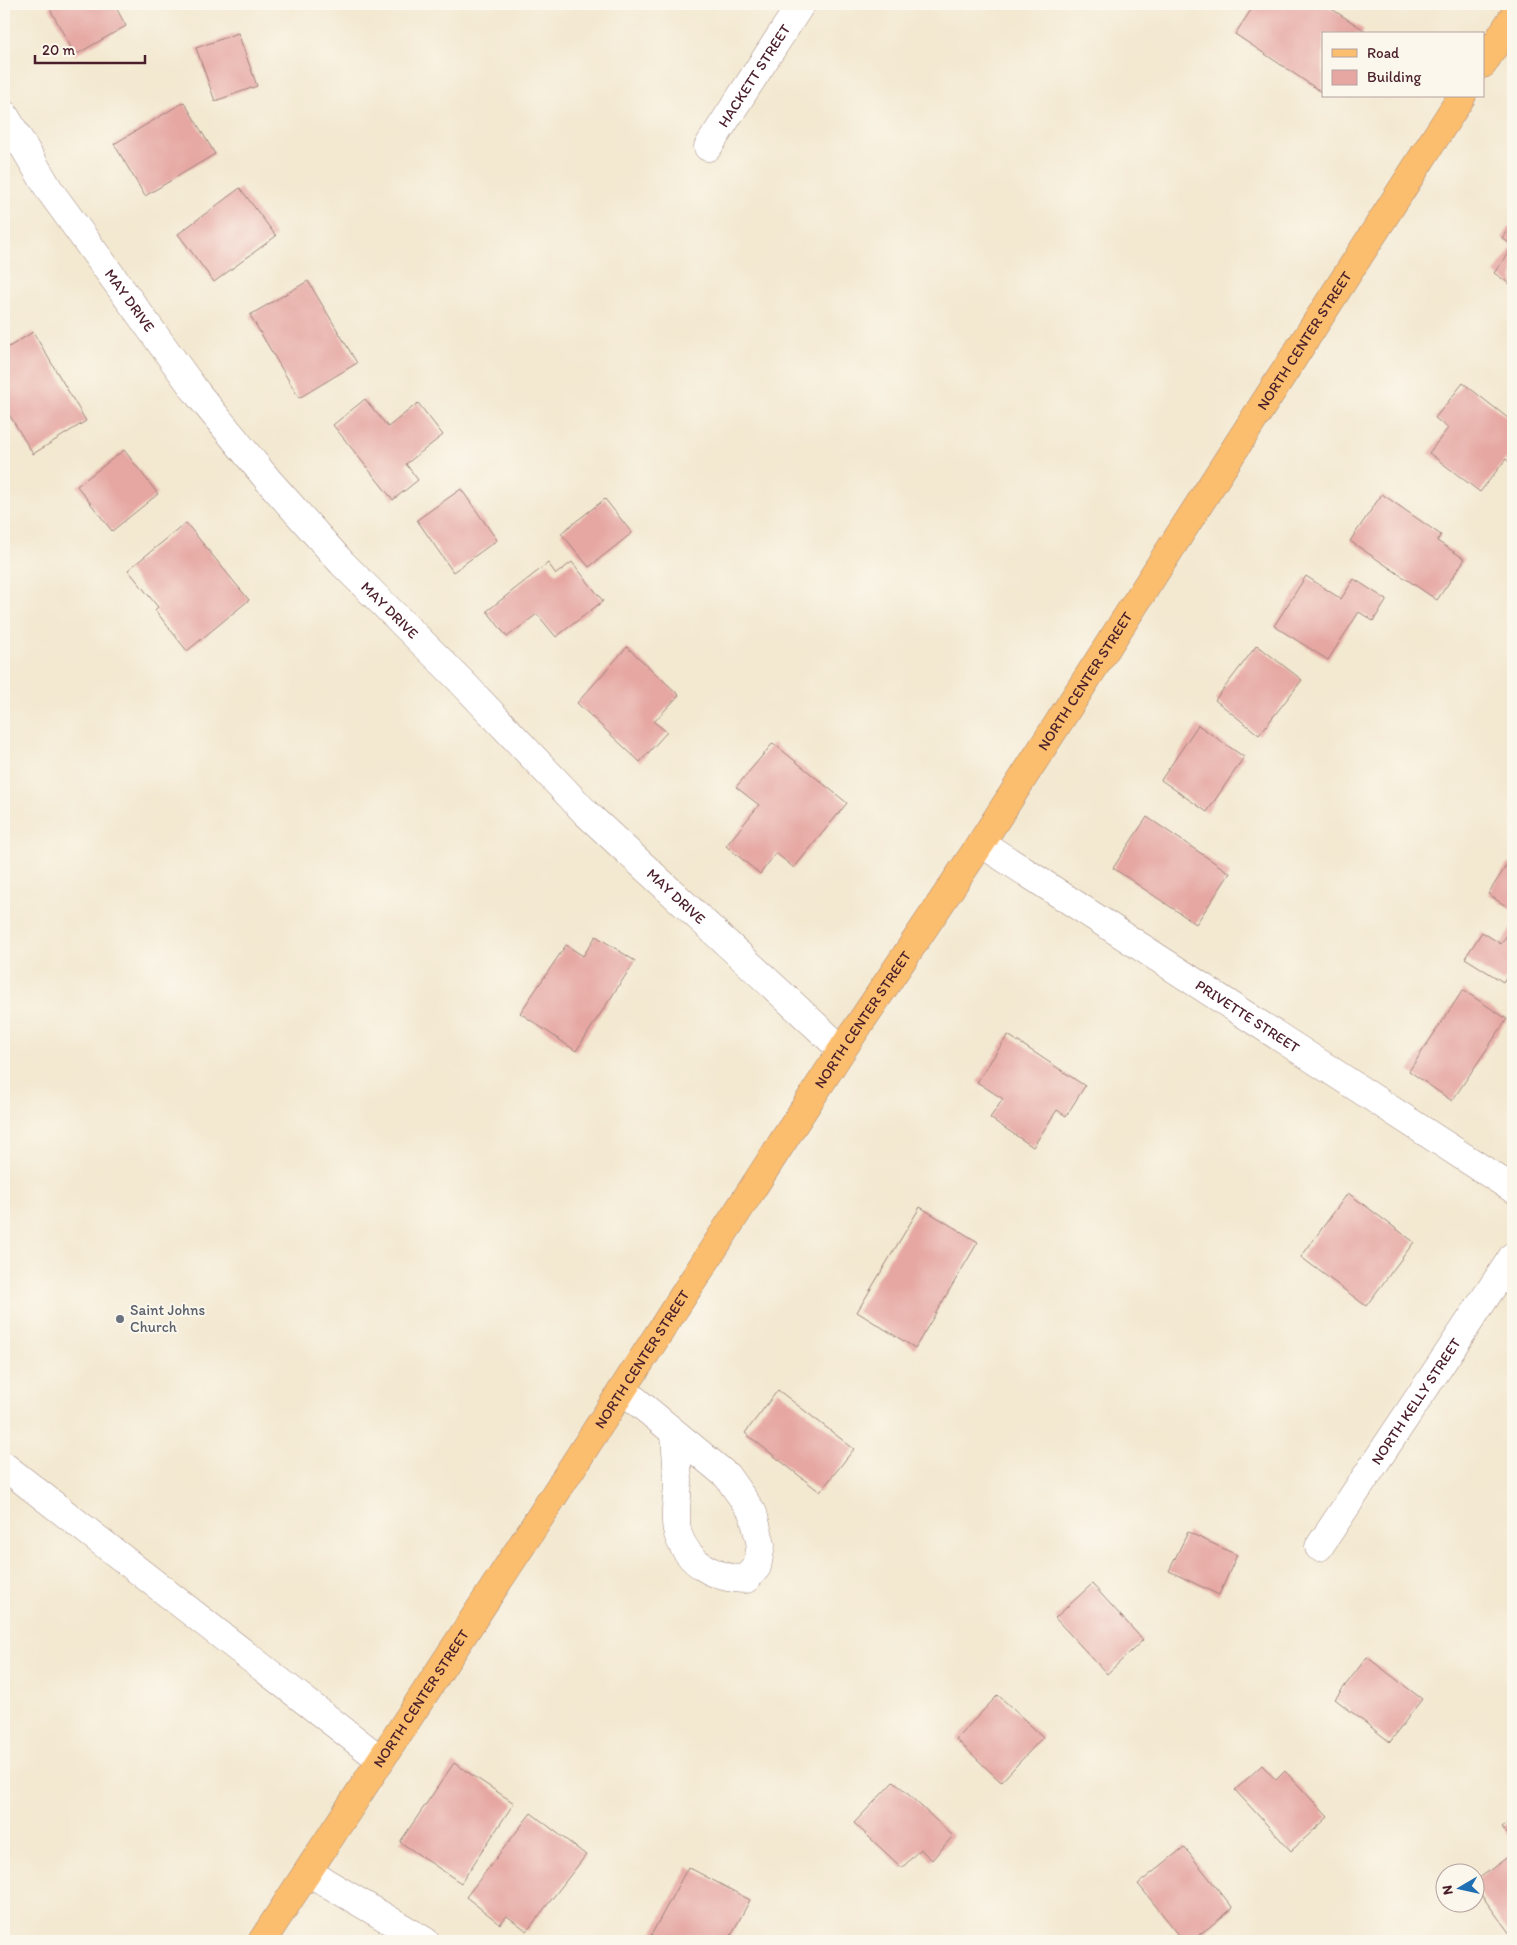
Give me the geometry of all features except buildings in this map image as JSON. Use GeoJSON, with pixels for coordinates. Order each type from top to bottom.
{"type":"FeatureCollection","features":[{"type":"Feature","properties":{"kind":"main road"},"geometry":{"type":"LineString","coordinates":[[1484,62],[1513,17]]}},
{"type":"Feature","properties":{"kind":"main road","name":"NORTH CENTER STREET"},"geometry":{"type":"LineString","coordinates":[[262,1941],[842,1050],[981,843],[1461,98]]}},
{"type":"Feature","properties":{"kind":"street","name":"HACKETT STREET"},"geometry":{"type":"LineString","coordinates":[[708,147],[801,4]]}},
{"type":"Feature","properties":{"kind":"street","name":"MAY DRIVE"},"geometry":{"type":"LineString","coordinates":[[4,114],[50,191],[197,393],[274,487],[342,562],[459,679],[586,813],[842,1050]]}},
{"type":"Feature","properties":{"kind":"street","name":"PRIVETTE STREET"},"geometry":{"type":"LineString","coordinates":[[981,843],[1513,1189]]}},
{"type":"Feature","properties":{"kind":"street","name":"NORTH KELLY STREET"},"geometry":{"type":"LineString","coordinates":[[1319,1547],[1513,1256]]}},
{"type":"Feature","properties":{"kind":"street"},"geometry":{"type":"LineString","coordinates":[[622,1390],[727,1476],[753,1513],[761,1544],[757,1567],[746,1579],[730,1579],[696,1563],[682,1542],[678,1533],[676,1513],[678,1481],[675,1434]]}},
{"type":"Feature","properties":{"kind":"street"},"geometry":{"type":"LineString","coordinates":[[4,1466],[381,1760]]}},
{"type":"Feature","properties":{"kind":"street"},"geometry":{"type":"LineString","coordinates":[[308,1872],[424,1941]]}},
{"type":"Feature","properties":{"kind":"place","name":"Saint Johns Church"},"geometry":{"type":"Point","coordinates":[120,1319]}}]}
